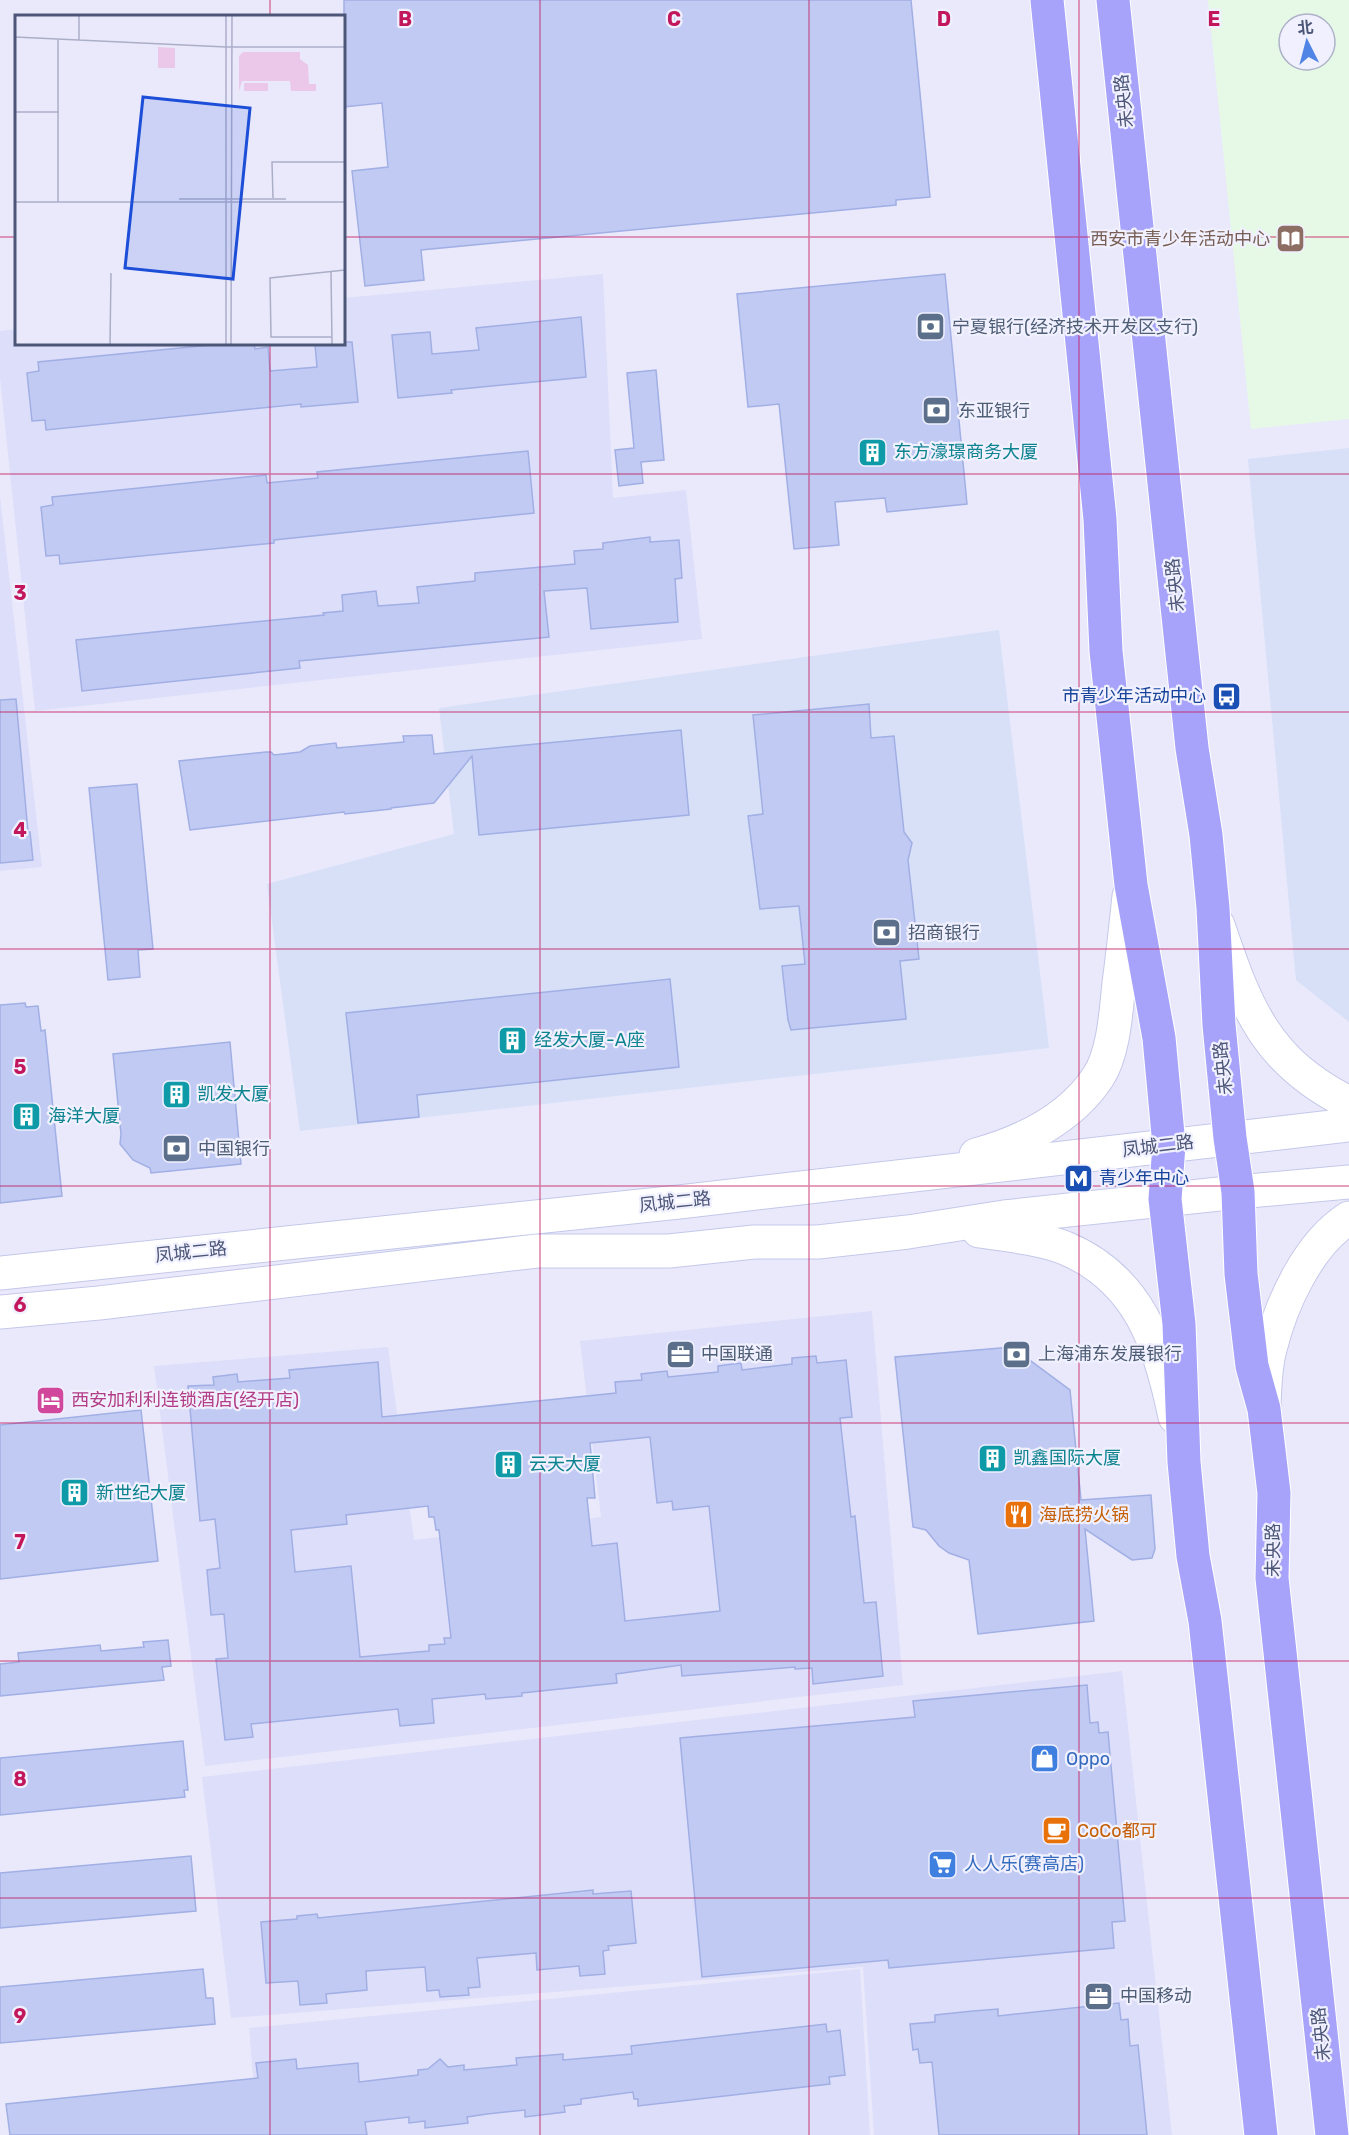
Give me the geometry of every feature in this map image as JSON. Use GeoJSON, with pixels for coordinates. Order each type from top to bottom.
{"type":"FeatureCollection","features":[{"type":"Feature","properties":{"kind":"main road"},"geometry":{"type":"LineString","coordinates":[[1047,0],[1100,519],[1106,651],[1131,885],[1159,1038],[1169,1144],[1165,1199],[1179,1324],[1184,1462],[1193,1556],[1205,1621],[1261,2135]]}},
{"type":"Feature","properties":{"kind":"main road","name":"未央路"},"geometry":{"type":"LineString","coordinates":[[1113,0],[1192,748],[1206,835],[1213,908],[1219,1025],[1230,1138],[1238,1192],[1241,1274],[1252,1366],[1263,1409],[1274,1493],[1272,1578],[1332,2135]]}},
{"type":"Feature","properties":{"kind":"main road"},"geometry":{"type":"LineString","coordinates":[[893,1177],[982,1153],[1046,1127],[1070,1109],[1099,1077],[1108,1052],[1114,1022],[1131,885]]}},
{"type":"Feature","properties":{"kind":"main road"},"geometry":{"type":"LineString","coordinates":[[1213,908],[1235,974],[1264,1035],[1278,1052],[1303,1074],[1326,1092],[1349,1103]]}},
{"type":"Feature","properties":{"kind":"main road","name":"凤城二路"},"geometry":{"type":"LineString","coordinates":[[0,1273],[660,1204],[1349,1125]]}},
{"type":"Feature","properties":{"kind":"main road"},"geometry":{"type":"LineString","coordinates":[[0,1312],[99,1303],[537,1251],[669,1251],[754,1242],[818,1242],[908,1232],[1004,1217],[1349,1182]]}},
{"type":"Feature","properties":{"kind":"main road"},"geometry":{"type":"LineString","coordinates":[[1263,1409],[1269,1350],[1293,1286],[1324,1240],[1349,1218]]}},
{"type":"Feature","properties":{"kind":"main road"},"geometry":{"type":"LineString","coordinates":[[908,1232],[980,1231],[1031,1240],[1063,1247],[1085,1258],[1106,1274],[1127,1293],[1154,1338],[1170,1391],[1184,1462]]}},
{"type":"Feature","properties":{"kind":"shaded area","name":"西安市青少年活动中心"},"geometry":{"type":"Polygon","coordinates":[[[1208,0],[1349,0],[1349,419],[1251,429],[1208,0]]]}},
{"type":"Feature","properties":{"kind":"shaded area"},"geometry":{"type":"Polygon","coordinates":[[[603,274],[613,498],[686,490],[702,639],[35,711],[0,378],[0,331],[15,329],[15,345],[345,345],[345,298],[603,274]]]}},
{"type":"Feature","properties":{"kind":"shaded area"},"geometry":{"type":"Polygon","coordinates":[[[1349,448],[1349,1022],[1296,980],[1248,459],[1349,448]]]}},
{"type":"Feature","properties":{"kind":"shaded area"},"geometry":{"type":"Polygon","coordinates":[[[0,496],[42,867],[0,871],[0,496]]]}},
{"type":"Feature","properties":{"kind":"shaded area"},"geometry":{"type":"Polygon","coordinates":[[[999,630],[1049,1048],[300,1131],[267,884],[454,834],[439,708],[999,630]]]}},
{"type":"Feature","properties":{"kind":"shaded area"},"geometry":{"type":"Polygon","coordinates":[[[872,1311],[903,1685],[205,1766],[154,1366],[388,1347],[414,1540],[601,1517],[580,1341],[872,1311]]]}},
{"type":"Feature","properties":{"kind":"shaded area"},"geometry":{"type":"Polygon","coordinates":[[[1122,1671],[1172,2135],[874,2135],[863,1967],[231,2018],[202,1777],[1122,1671]]]}},
{"type":"Feature","properties":{"kind":"shaded area"},"geometry":{"type":"Polygon","coordinates":[[[860,1969],[870,2135],[258,2135],[249,2028],[860,1969]]]}},
{"type":"Feature","properties":{"kind":"building"},"geometry":{"type":"Polygon","coordinates":[[[344,0],[911,0],[930,197],[896,200],[896,205],[421,250],[424,280],[365,286],[352,171],[388,167],[382,103],[345,107],[344,0]]]}},
{"type":"Feature","properties":{"kind":"building","name":"东方濠璟商务大厦"},"geometry":{"type":"Polygon","coordinates":[[[945,274],[967,504],[887,512],[885,498],[835,502],[839,545],[794,549],[779,404],[748,407],[737,294],[945,274]]]}},
{"type":"Feature","properties":{"kind":"building"},"geometry":{"type":"Polygon","coordinates":[[[581,317],[586,377],[451,390],[452,393],[398,398],[392,335],[430,332],[432,354],[479,350],[476,328],[581,317]]]}},
{"type":"Feature","properties":{"kind":"building"},"geometry":{"type":"Polygon","coordinates":[[[345,342],[352,342],[358,402],[301,407],[301,404],[46,430],[45,420],[32,421],[27,373],[39,371],[38,362],[211,345],[254,345],[255,349],[268,347],[270,371],[317,367],[315,345],[345,345],[345,342]]]}},
{"type":"Feature","properties":{"kind":"building"},"geometry":{"type":"Polygon","coordinates":[[[656,370],[664,460],[641,462],[643,483],[619,486],[615,450],[634,448],[627,373],[656,370]]]}},
{"type":"Feature","properties":{"kind":"building"},"geometry":{"type":"Polygon","coordinates":[[[528,451],[534,513],[274,540],[274,543],[60,564],[59,555],[46,556],[41,507],[53,505],[52,497],[266,475],[267,483],[318,478],[317,472],[528,451]]]}},
{"type":"Feature","properties":{"kind":"building"},"geometry":{"type":"Polygon","coordinates":[[[650,537],[650,542],[679,540],[682,578],[675,579],[678,622],[591,629],[587,588],[544,591],[549,637],[299,661],[300,668],[82,691],[76,640],[324,615],[323,613],[343,611],[342,595],[376,591],[378,606],[419,603],[417,587],[475,581],[475,573],[575,564],[574,551],[603,549],[603,543],[650,537]]]}},
{"type":"Feature","properties":{"kind":"building"},"geometry":{"type":"Polygon","coordinates":[[[16,699],[28,832],[30,832],[33,860],[0,863],[0,700],[16,699]]]}},
{"type":"Feature","properties":{"kind":"building"},"geometry":{"type":"Polygon","coordinates":[[[869,704],[871,738],[894,736],[904,832],[912,843],[908,860],[919,959],[900,961],[906,1019],[791,1030],[782,966],[805,964],[799,906],[760,909],[748,816],[763,814],[753,715],[869,704]]]}},
{"type":"Feature","properties":{"kind":"building"},"geometry":{"type":"Polygon","coordinates":[[[681,730],[689,815],[479,835],[472,756],[434,803],[190,830],[179,761],[266,752],[274,755],[300,752],[310,746],[336,743],[337,748],[404,742],[403,736],[432,735],[434,754],[681,730]]]}},
{"type":"Feature","properties":{"kind":"building"},"geometry":{"type":"Polygon","coordinates":[[[137,784],[153,949],[138,950],[140,977],[108,980],[89,788],[137,784]]]}},
{"type":"Feature","properties":{"kind":"building","name":"经发大厦-A座"},"geometry":{"type":"Polygon","coordinates":[[[670,979],[679,1067],[417,1095],[419,1117],[358,1123],[346,1013],[670,979]]]}},
{"type":"Feature","properties":{"kind":"building","name":"海洋大厦"},"geometry":{"type":"Polygon","coordinates":[[[25,1003],[26,1007],[38,1006],[41,1031],[45,1030],[62,1196],[0,1203],[0,1005],[25,1003]]]}},
{"type":"Feature","properties":{"kind":"building","name":"凯发大厦"},"geometry":{"type":"Polygon","coordinates":[[[230,1042],[241,1164],[151,1173],[150,1168],[133,1160],[120,1144],[113,1054],[230,1042]]]}},
{"type":"Feature","properties":{"kind":"building","name":"凯鑫国际大厦"},"geometry":{"type":"Polygon","coordinates":[[[1012,1347],[1070,1390],[1081,1500],[1151,1495],[1155,1549],[1152,1558],[1132,1560],[1085,1529],[1094,1621],[978,1634],[969,1560],[949,1553],[939,1546],[926,1530],[913,1527],[895,1357],[1012,1347]]]}},
{"type":"Feature","properties":{"kind":"building"},"geometry":{"type":"Polygon","coordinates":[[[816,1356],[817,1363],[846,1360],[852,1417],[840,1418],[851,1517],[855,1516],[864,1603],[876,1602],[883,1676],[813,1684],[812,1668],[795,1669],[795,1667],[682,1676],[681,1665],[616,1674],[617,1683],[522,1693],[522,1696],[486,1699],[485,1694],[432,1699],[434,1723],[400,1726],[398,1709],[251,1724],[253,1737],[225,1740],[216,1659],[228,1658],[224,1614],[211,1615],[207,1570],[220,1568],[215,1519],[200,1521],[188,1386],[214,1385],[213,1377],[237,1374],[238,1382],[290,1378],[289,1370],[378,1362],[382,1417],[616,1393],[615,1382],[642,1380],[641,1374],[667,1371],[668,1377],[718,1372],[718,1366],[741,1363],[742,1370],[792,1364],[792,1358],[816,1356]],[[650,1437],[590,1443],[595,1498],[587,1498],[592,1546],[617,1543],[625,1621],[720,1611],[709,1506],[673,1510],[672,1501],[657,1503],[650,1437]],[[428,1506],[346,1515],[347,1524],[291,1530],[295,1572],[351,1566],[360,1657],[429,1651],[429,1645],[445,1644],[444,1638],[451,1638],[439,1530],[436,1530],[434,1517],[429,1517],[428,1506]]]}},
{"type":"Feature","properties":{"kind":"building","name":"新世纪大厦"},"geometry":{"type":"Polygon","coordinates":[[[141,1410],[158,1561],[0,1579],[0,1425],[141,1410]]]}},
{"type":"Feature","properties":{"kind":"building"},"geometry":{"type":"Polygon","coordinates":[[[168,1640],[171,1666],[162,1667],[164,1680],[0,1696],[0,1664],[19,1662],[18,1653],[100,1645],[101,1651],[144,1647],[143,1642],[168,1640]]]}},
{"type":"Feature","properties":{"kind":"building"},"geometry":{"type":"Polygon","coordinates":[[[1087,1685],[1090,1723],[1098,1722],[1099,1733],[1108,1732],[1125,1921],[1112,1922],[1114,1948],[889,1968],[888,1960],[702,1977],[680,1738],[915,1717],[913,1701],[1087,1685]]]}},
{"type":"Feature","properties":{"kind":"building"},"geometry":{"type":"Polygon","coordinates":[[[183,1741],[188,1790],[184,1790],[185,1797],[0,1815],[0,1758],[183,1741]]]}},
{"type":"Feature","properties":{"kind":"building"},"geometry":{"type":"Polygon","coordinates":[[[191,1856],[196,1911],[0,1928],[0,1873],[191,1856]]]}},
{"type":"Feature","properties":{"kind":"building"},"geometry":{"type":"Polygon","coordinates":[[[593,1890],[593,1894],[631,1891],[636,1943],[608,1946],[609,1950],[603,1951],[605,1974],[580,1976],[579,1966],[537,1970],[536,1953],[477,1958],[480,1987],[468,1988],[469,1995],[440,1997],[439,1990],[427,1991],[425,1967],[366,1971],[367,1990],[326,1994],[327,2003],[300,2005],[298,1981],[266,1983],[261,1922],[297,1919],[297,1916],[317,1914],[318,1918],[593,1890]]]}},
{"type":"Feature","properties":{"kind":"building"},"geometry":{"type":"Polygon","coordinates":[[[203,1969],[206,1998],[213,1998],[215,2024],[0,2043],[0,1987],[203,1969]]]}},
{"type":"Feature","properties":{"kind":"building"},"geometry":{"type":"Polygon","coordinates":[[[1119,2003],[1121,2020],[1128,2019],[1130,2046],[1138,2045],[1147,2135],[939,2135],[932,2062],[920,2063],[918,2049],[913,2050],[910,2024],[935,2022],[935,2015],[973,2011],[998,2009],[998,2016],[1119,2003]]]}},
{"type":"Feature","properties":{"kind":"building"},"geometry":{"type":"Polygon","coordinates":[[[826,2024],[827,2032],[840,2030],[845,2075],[829,2077],[830,2084],[638,2106],[638,2099],[634,2099],[633,2092],[581,2099],[581,2104],[564,2106],[565,2112],[525,2117],[525,2110],[487,2114],[467,2117],[468,2123],[425,2128],[425,2121],[409,2123],[409,2117],[365,2122],[367,2135],[10,2135],[6,2104],[258,2078],[256,2063],[296,2059],[297,2069],[358,2063],[359,2082],[418,2075],[418,2070],[428,2069],[440,2059],[448,2067],[464,2065],[464,2070],[517,2065],[516,2058],[563,2054],[563,2060],[632,2054],[631,2046],[826,2024]]]}},
{"type":"Feature","properties":{"kind":"place","name":"西安市青少年活动中心"},"geometry":{"type":"Point","coordinates":[1291,239]}},
{"type":"Feature","properties":{"kind":"place","name":"宁夏银行(经济技术开发区支行)"},"geometry":{"type":"Point","coordinates":[931,327]}},
{"type":"Feature","properties":{"kind":"place","name":"东亚银行"},"geometry":{"type":"Point","coordinates":[937,411]}},
{"type":"Feature","properties":{"kind":"place","name":"东方濠璟商务大厦"},"geometry":{"type":"Point","coordinates":[873,452]}},
{"type":"Feature","properties":{"kind":"place","name":"市青少年活动中心"},"geometry":{"type":"Point","coordinates":[1227,696]}},
{"type":"Feature","properties":{"kind":"place","name":"招商银行"},"geometry":{"type":"Point","coordinates":[887,933]}},
{"type":"Feature","properties":{"kind":"place","name":"经发大厦-A座"},"geometry":{"type":"Point","coordinates":[513,1040]}},
{"type":"Feature","properties":{"kind":"place","name":"凯发大厦"},"geometry":{"type":"Point","coordinates":[176,1094]}},
{"type":"Feature","properties":{"kind":"place","name":"海洋大厦"},"geometry":{"type":"Point","coordinates":[27,1116]}},
{"type":"Feature","properties":{"kind":"place","name":"中国银行"},"geometry":{"type":"Point","coordinates":[177,1149]}},
{"type":"Feature","properties":{"kind":"place","name":"青少年中心"},"geometry":{"type":"Point","coordinates":[1078,1178]}},
{"type":"Feature","properties":{"kind":"place","name":"中国联通"},"geometry":{"type":"Point","coordinates":[680,1354]}},
{"type":"Feature","properties":{"kind":"place","name":"上海浦东发展银行"},"geometry":{"type":"Point","coordinates":[1017,1354]}},
{"type":"Feature","properties":{"kind":"place","name":"西安加利利连锁酒店(经开店)"},"geometry":{"type":"Point","coordinates":[50,1400]}},
{"type":"Feature","properties":{"kind":"place","name":"凯鑫国际大厦"},"geometry":{"type":"Point","coordinates":[992,1458]}},
{"type":"Feature","properties":{"kind":"place","name":"云天大厦"},"geometry":{"type":"Point","coordinates":[508,1464]}},
{"type":"Feature","properties":{"kind":"place","name":"新世纪大厦"},"geometry":{"type":"Point","coordinates":[75,1493]}},
{"type":"Feature","properties":{"kind":"place","name":"海底捞火锅"},"geometry":{"type":"Point","coordinates":[1018,1515]}},
{"type":"Feature","properties":{"kind":"place","name":"Oppo"},"geometry":{"type":"Point","coordinates":[1045,1759]}},
{"type":"Feature","properties":{"kind":"place","name":"CoCo都可"},"geometry":{"type":"Point","coordinates":[1056,1831]}},
{"type":"Feature","properties":{"kind":"place","name":"人人乐(赛高店)"},"geometry":{"type":"Point","coordinates":[943,1864]}},
{"type":"Feature","properties":{"kind":"place","name":"中国移动"},"geometry":{"type":"Point","coordinates":[1099,1996]}}]}
